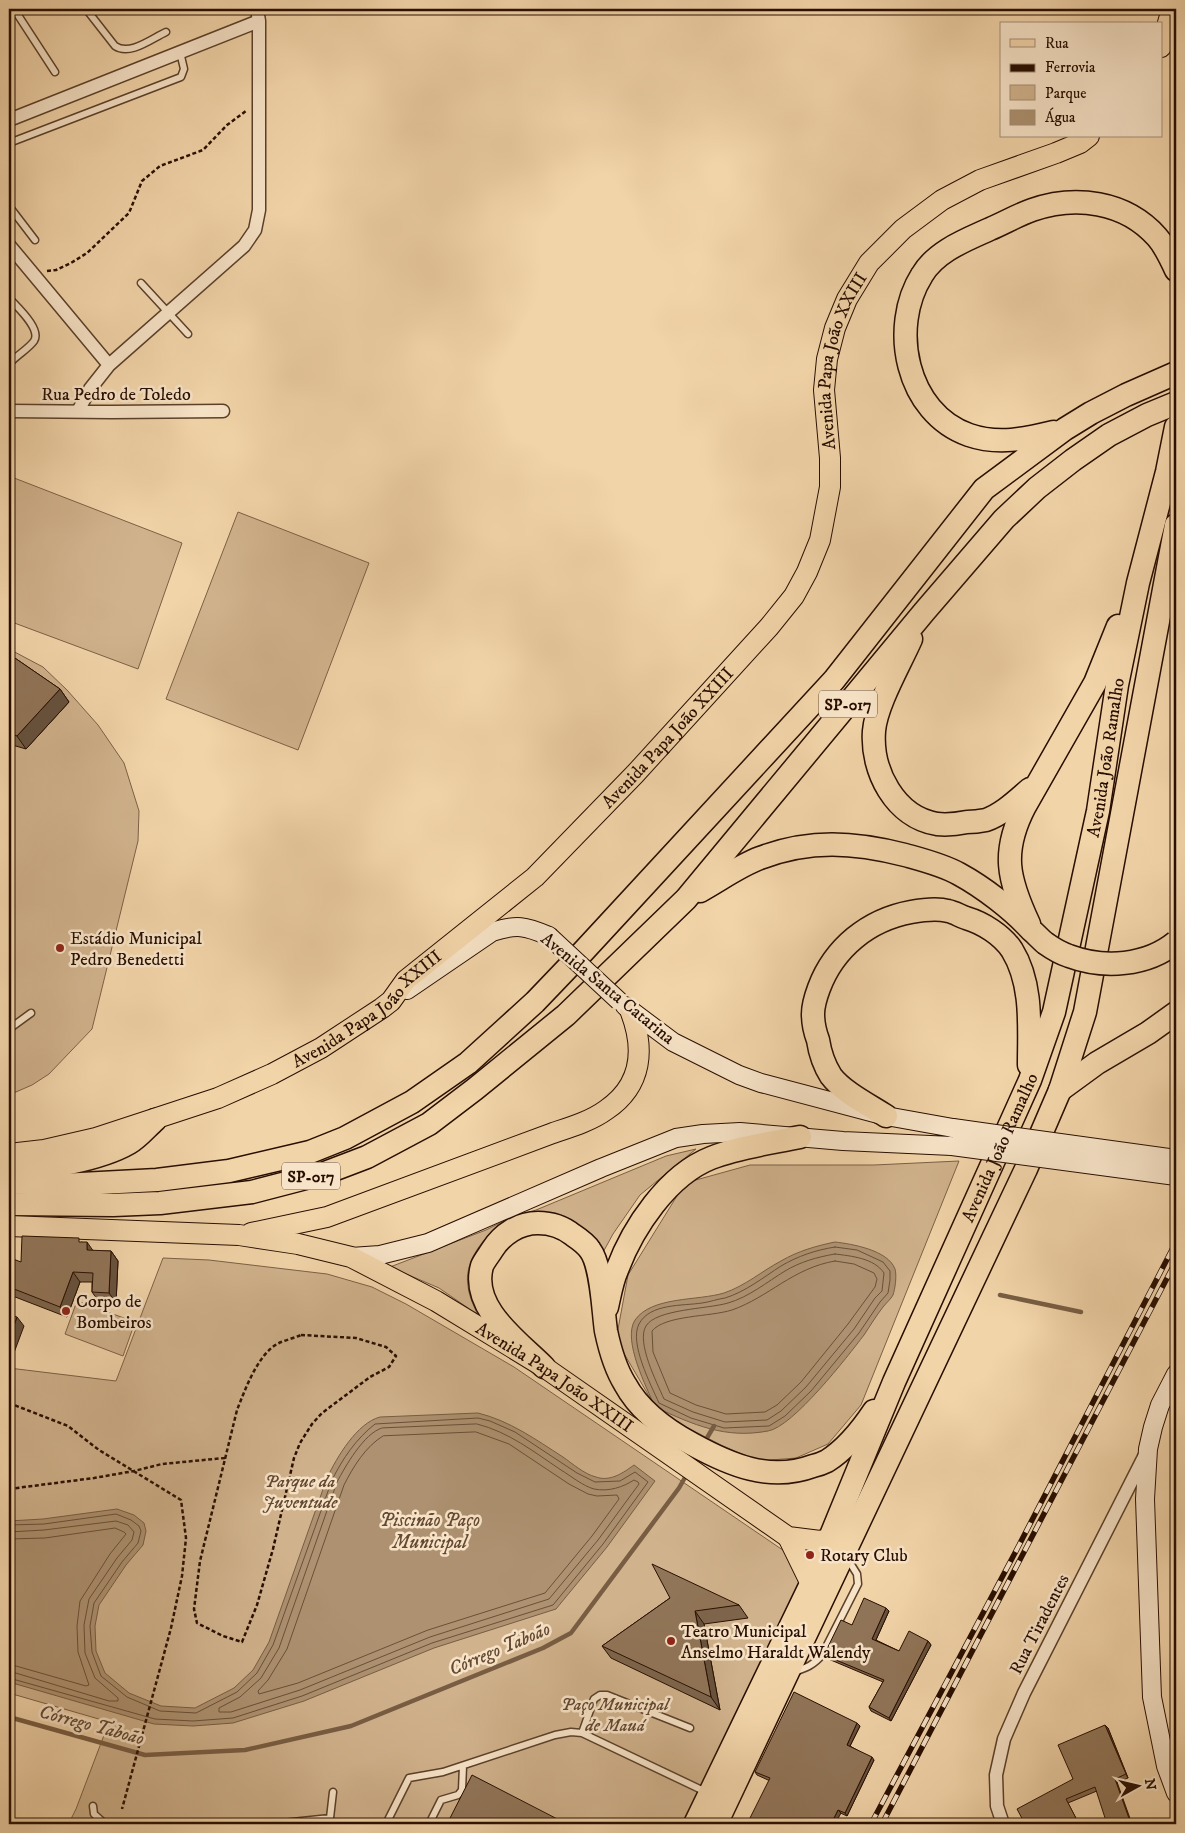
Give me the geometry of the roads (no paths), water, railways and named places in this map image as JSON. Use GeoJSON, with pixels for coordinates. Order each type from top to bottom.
{"type":"FeatureCollection","features":[{"type":"Feature","properties":{"kind":"highway"},"geometry":{"type":"LineString","coordinates":[[1065,429],[1021,440],[1000,442],[968,435],[943,422],[925,403],[911,374],[907,349],[906,322],[910,298],[922,274],[934,260],[958,243],[1032,210],[1053,204],[1074,202],[1112,206],[1136,218],[1157,237],[1170,256],[1176,270]]}},
{"type":"Feature","properties":{"kind":"highway","name":"SP-017"},"geometry":{"type":"LineString","coordinates":[[9,1182],[62,1185],[157,1180],[229,1171],[310,1152],[345,1138],[412,1102],[468,1063],[535,1002],[834,680],[984,489],[1065,429],[1118,400],[1176,374]]}},
{"type":"Feature","properties":{"kind":"highway","name":"SP-017"},"geometry":{"type":"LineString","coordinates":[[9,1204],[113,1205],[160,1203],[252,1192],[325,1173],[367,1158],[429,1124],[566,1015],[686,899],[924,612],[1004,519],[1037,488],[1072,460],[1102,440],[1147,415],[1176,403]]}},
{"type":"Feature","properties":{"kind":"highway","name":"Avenida João Ramalho"},"geometry":{"type":"LineString","coordinates":[[695,1824],[811,1584],[843,1542],[894,1382],[1030,1080],[1054,1012],[1098,811],[1117,685],[1138,583],[1167,472],[1176,427]]}},
{"type":"Feature","properties":{"kind":"highway","name":"Avenida João Ramalho"},"geometry":{"type":"LineString","coordinates":[[716,1824],[788,1673],[843,1542],[1026,1170],[1060,1090],[1086,1012],[1176,525]]}},
{"type":"Feature","properties":{"kind":"highway"},"geometry":{"type":"LineString","coordinates":[[1038,936],[1014,892],[1009,856],[1012,839],[1017,822],[1095,683],[1138,583]]}},
{"type":"Feature","properties":{"kind":"highway"},"geometry":{"type":"LineString","coordinates":[[924,612],[881,705],[874,730],[874,755],[882,780],[894,797],[910,814],[937,824],[987,820],[1007,808],[1039,782]]}},
{"type":"Feature","properties":{"kind":"highway"},"geometry":{"type":"LineString","coordinates":[[686,899],[759,858],[792,848],[824,843],[855,845],[924,860],[959,874],[994,898],[1038,936],[1068,956],[1094,963],[1120,964],[1146,958],[1170,947],[1176,942]]}},
{"type":"Feature","properties":{"kind":"highway"},"geometry":{"type":"LineString","coordinates":[[886,1116],[839,1085],[830,1075],[822,1057],[814,1026],[813,1012],[817,994],[830,964],[855,936],[875,924],[898,914],[921,910],[948,911],[977,921],[994,933],[1011,949],[1024,976],[1028,1001],[1030,1080]]}},
{"type":"Feature","properties":{"kind":"highway"},"geometry":{"type":"LineString","coordinates":[[1060,1090],[1097,1063],[1148,1033],[1176,1013]]}},
{"type":"Feature","properties":{"kind":"highway"},"geometry":{"type":"LineString","coordinates":[[9,1172],[48,1167],[102,1154],[130,1143],[155,1120]]}},
{"type":"Feature","properties":{"kind":"highway"},"geometry":{"type":"LineString","coordinates":[[605,1315],[617,1270],[634,1234],[667,1187],[680,1175],[711,1158],[800,1137]]}},
{"type":"Feature","properties":{"kind":"highway"},"geometry":{"type":"LineString","coordinates":[[544,1367],[494,1318],[484,1302],[480,1285],[482,1266],[496,1244],[512,1229],[529,1223],[546,1223],[558,1226],[582,1242],[590,1250],[597,1265],[606,1329],[616,1367],[626,1386],[665,1440],[748,1469],[773,1473],[800,1471],[827,1461],[849,1443],[866,1424],[894,1382]]}},
{"type":"Feature","properties":{"kind":"main road"},"geometry":{"type":"LineString","coordinates":[[1162,43],[1172,9]]}},
{"type":"Feature","properties":{"kind":"main road","name":"Avenida Papa João XXIII"},"geometry":{"type":"LineString","coordinates":[[9,1154],[44,1150],[96,1138],[155,1120],[218,1098],[272,1074],[322,1048],[391,1000],[406,980],[535,877],[634,774],[769,627],[794,596],[807,572],[820,540],[830,487],[830,458],[824,390],[827,359],[835,328],[844,306],[869,262],[903,229],[942,200],[980,180],[1056,153],[1080,143],[1086,138]]}},
{"type":"Feature","properties":{"kind":"main road","name":"Avenida Santa Catarina"},"geometry":{"type":"LineString","coordinates":[[391,1000],[492,932],[508,927],[523,927],[549,936],[625,1005],[673,1042],[739,1075],[761,1083],[886,1116],[953,1128],[1176,1159]]}},
{"type":"Feature","properties":{"kind":"main road"},"geometry":{"type":"LineString","coordinates":[[240,1236],[327,1217],[567,1128],[606,1111],[628,1089],[638,1067],[639,1047],[637,1028],[625,1005]]}},
{"type":"Feature","properties":{"kind":"main road"},"geometry":{"type":"LineString","coordinates":[[351,1257],[380,1255],[428,1242],[676,1138],[724,1132],[952,1146],[1176,1176]]}},
{"type":"Feature","properties":{"kind":"main road","name":"Avenida Papa João XXIII"},"geometry":{"type":"LineString","coordinates":[[9,1226],[240,1236],[298,1244],[351,1257],[436,1301],[665,1440],[716,1488],[788,1537],[812,1541],[843,1542]]}},
{"type":"Feature","properties":{"kind":"main road"},"geometry":{"type":"LineString","coordinates":[[1176,1374],[1160,1405],[1153,1427],[1148,1449],[1145,1498],[1152,1697],[1166,1766],[1176,1793]]}},
{"type":"Feature","properties":{"kind":"main road","name":"Avenida Papa João XXIII"},"geometry":{"type":"LineString","coordinates":[[788,1537],[811,1584]]}},
{"type":"Feature","properties":{"kind":"street"},"geometry":{"type":"LineString","coordinates":[[9,120],[180,52],[258,15],[259,210],[255,230],[244,246],[109,365],[90,389],[78,411]]}},
{"type":"Feature","properties":{"kind":"street"},"geometry":{"type":"LineString","coordinates":[[9,245],[109,365]]}},
{"type":"Feature","properties":{"kind":"street","name":"Rua Pedro de Toledo"},"geometry":{"type":"LineString","coordinates":[[9,411],[224,411]]}},
{"type":"Feature","properties":{"kind":"street","name":"Rua Tiradentes"},"geometry":{"type":"LineString","coordinates":[[1003,1824],[997,1806],[996,1775],[1004,1738],[1024,1693],[1148,1449]]}},
{"type":"Feature","properties":{"kind":"lane"},"geometry":{"type":"LineString","coordinates":[[14,9],[55,72]]}},
{"type":"Feature","properties":{"kind":"lane"},"geometry":{"type":"LineString","coordinates":[[86,9],[115,46],[121,50],[128,50],[166,32]]}},
{"type":"Feature","properties":{"kind":"lane"},"geometry":{"type":"LineString","coordinates":[[9,144],[181,77],[184,69],[180,52]]}},
{"type":"Feature","properties":{"kind":"lane"},"geometry":{"type":"LineString","coordinates":[[9,206],[35,240]]}},
{"type":"Feature","properties":{"kind":"lane"},"geometry":{"type":"LineString","coordinates":[[141,283],[188,334]]}},
{"type":"Feature","properties":{"kind":"lane"},"geometry":{"type":"LineString","coordinates":[[9,298],[31,323],[36,332],[35,340],[13,360],[9,361]]}},
{"type":"Feature","properties":{"kind":"lane"},"geometry":{"type":"LineString","coordinates":[[9,1029],[31,1013]]}},
{"type":"Feature","properties":{"kind":"lane"},"geometry":{"type":"LineString","coordinates":[[582,1733],[594,1699],[600,1694],[607,1695],[690,1728]]}},
{"type":"Feature","properties":{"kind":"lane"},"geometry":{"type":"LineString","coordinates":[[386,1824],[409,1778],[443,1772],[555,1735],[571,1732],[582,1733],[710,1794]]}},
{"type":"Feature","properties":{"kind":"lane"},"geometry":{"type":"LineString","coordinates":[[429,1824],[441,1800],[458,1795],[462,1790],[463,1766]]}},
{"type":"Feature","properties":{"kind":"lane"},"geometry":{"type":"LineString","coordinates":[[273,1824],[329,1821],[333,1792]]}},
{"type":"Feature","properties":{"kind":"lane"},"geometry":{"type":"LineString","coordinates":[[93,1806],[94,1814],[103,1822],[111,1824]]}},
{"type":"Feature","properties":{"kind":"water"},"geometry":{"type":"Polygon","coordinates":[[[835,1242],[869,1249],[891,1262],[895,1269],[896,1279],[894,1292],[846,1358],[791,1417],[779,1427],[768,1431],[752,1433],[724,1432],[697,1425],[655,1407],[637,1364],[632,1339],[632,1329],[635,1320],[643,1312],[652,1307],[676,1300],[724,1293],[794,1254],[835,1242]]]}},
{"type":"Feature","properties":{"kind":"water","name":"Piscinão Paço Municipal"},"geometry":{"type":"Polygon","coordinates":[[[478,1413],[490,1416],[522,1431],[592,1476],[611,1478],[634,1465],[655,1481],[607,1547],[556,1609],[434,1648],[304,1701],[233,1723],[193,1726],[154,1724],[9,1682],[9,1521],[43,1519],[117,1509],[134,1515],[144,1523],[146,1531],[143,1545],[126,1565],[99,1605],[95,1626],[96,1651],[105,1673],[129,1693],[161,1706],[195,1708],[234,1688],[253,1670],[269,1642],[327,1478],[336,1460],[356,1433],[372,1420],[380,1417],[478,1413]]]}},
{"type":"Feature","properties":{"kind":"waterway","name":"Córrego Taboão"},"geometry":{"type":"LineString","coordinates":[[1000,1295],[1081,1312]]}},
{"type":"Feature","properties":{"kind":"waterway","name":"Córrego Taboão"},"geometry":{"type":"LineString","coordinates":[[704,1443],[714,1426]]}},
{"type":"Feature","properties":{"kind":"waterway","name":"Córrego Taboão"},"geometry":{"type":"LineString","coordinates":[[9,1717],[145,1755],[245,1750],[351,1726],[543,1648],[571,1633],[679,1488],[687,1474]]}},
{"type":"Feature","properties":{"kind":"railway"},"geometry":{"type":"LineString","coordinates":[[871,1824],[1016,1551],[1176,1242]]}},
{"type":"Feature","properties":{"kind":"railway"},"geometry":{"type":"LineString","coordinates":[[882,1824],[1176,1261]]}},
{"type":"Feature","properties":{"kind":"place","name":"Estádio Municipal Pedro Benedetti"},"geometry":{"type":"Point","coordinates":[60,948]}},
{"type":"Feature","properties":{"kind":"place","name":"Corpo de Bombeiros"},"geometry":{"type":"Point","coordinates":[66,1311]}},
{"type":"Feature","properties":{"kind":"place","name":"Rotary Club"},"geometry":{"type":"Point","coordinates":[810,1555]}},
{"type":"Feature","properties":{"kind":"place","name":"Teatro Municipal Anselmo Haraldt Walendy"},"geometry":{"type":"Point","coordinates":[671,1641]}},
{"type":"Feature","properties":{"kind":"park label","name":"Parque da Juventude"},"geometry":{"type":"Point","coordinates":[300,1491]}},
{"type":"Feature","properties":{"kind":"park label","name":"Paço Municipal de Mauá"},"geometry":{"type":"Point","coordinates":[615,1714]}}]}
